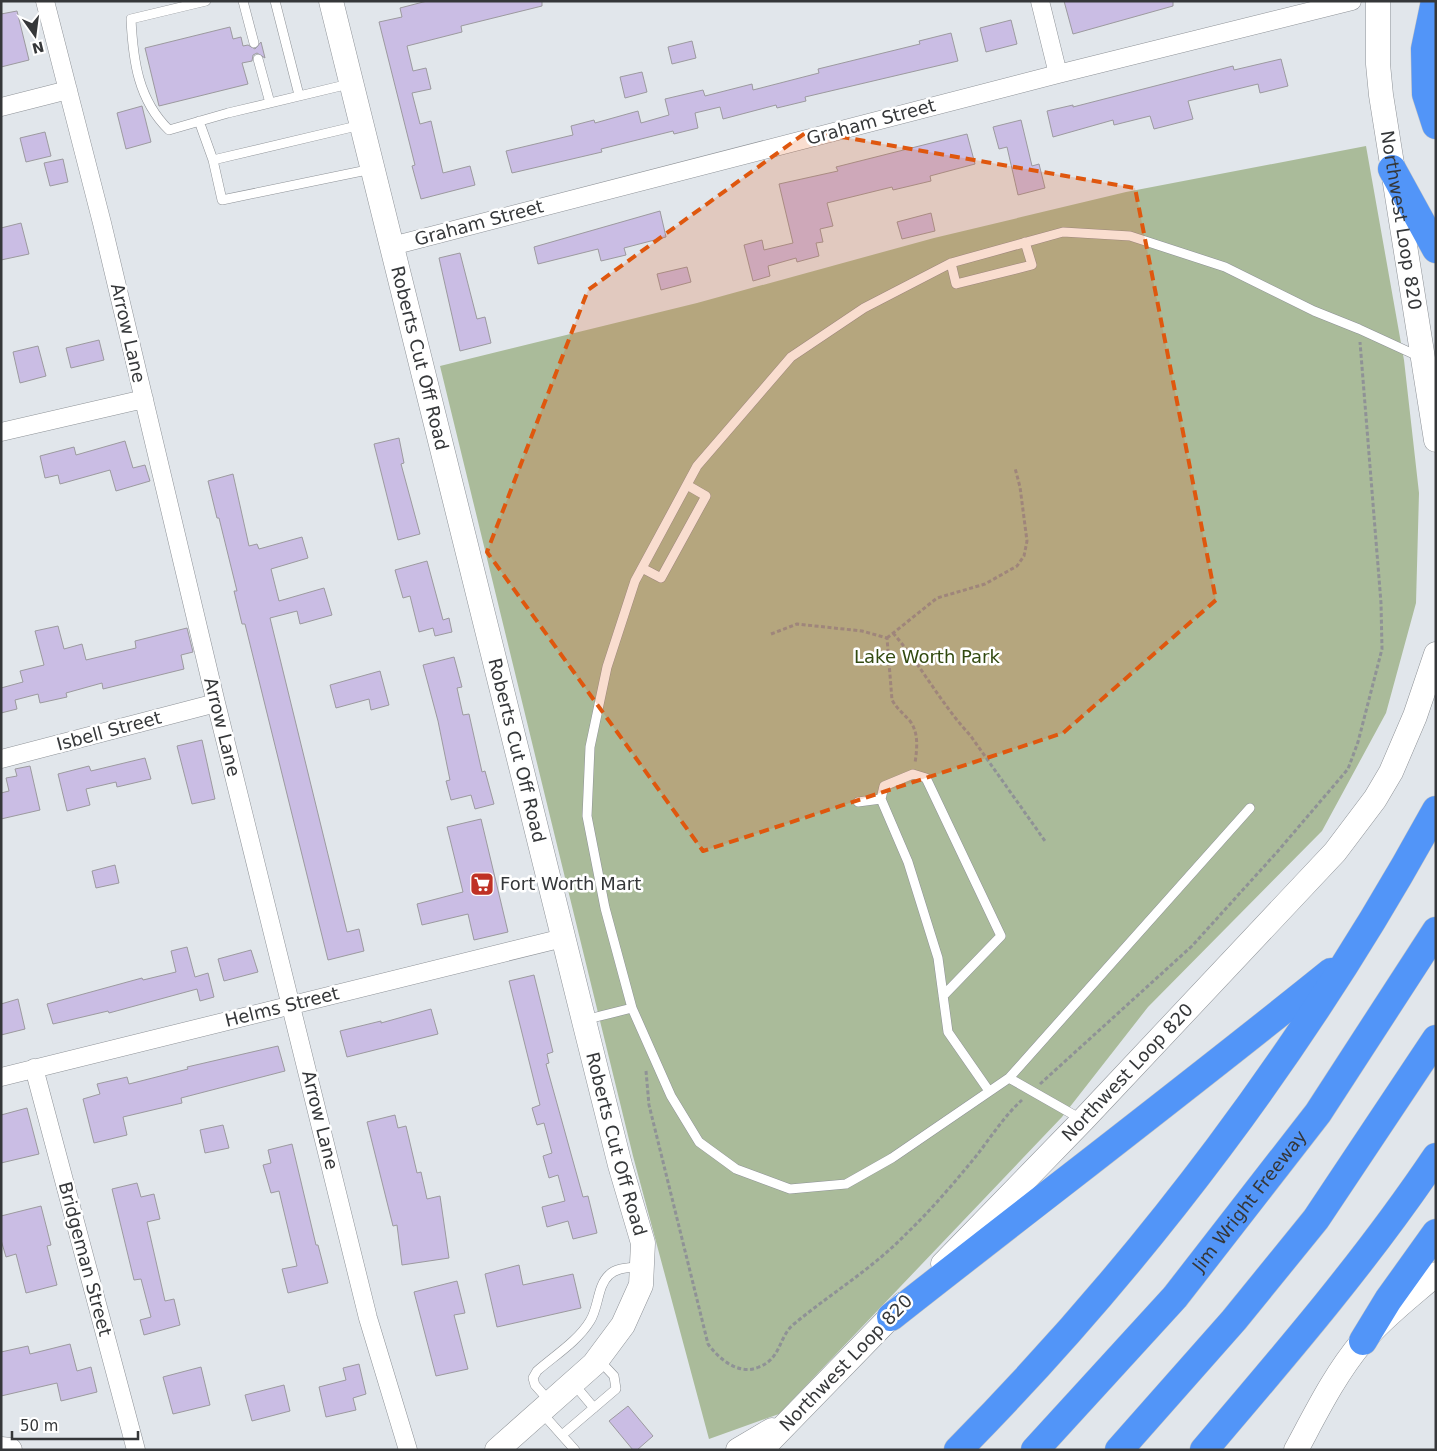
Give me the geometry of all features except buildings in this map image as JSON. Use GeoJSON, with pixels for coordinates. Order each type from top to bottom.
{"type":"FeatureCollection","features":[{"type":"Feature","properties":{"kind":"highway"},"geometry":{"type":"LineString","coordinates":[[1435,1],[1425,49],[1426,94],[1436,125]]}},
{"type":"Feature","properties":{"kind":"highway"},"geometry":{"type":"LineString","coordinates":[[1392,169],[1436,249]]}},
{"type":"Feature","properties":{"kind":"highway"},"geometry":{"type":"LineString","coordinates":[[958,1450],[1003,1404],[1130,1261],[1256,1095],[1349,956],[1436,810]]}},
{"type":"Feature","properties":{"kind":"highway","name":"Jim Wright Freeway"},"geometry":{"type":"LineString","coordinates":[[1035,1450],[1176,1297],[1306,1129],[1436,931]]}},
{"type":"Feature","properties":{"kind":"highway"},"geometry":{"type":"LineString","coordinates":[[891,1317],[1120,1137],[1204,1074],[1349,956]]}},
{"type":"Feature","properties":{"kind":"highway"},"geometry":{"type":"LineString","coordinates":[[1119,1450],[1234,1320],[1316,1219],[1436,1039]]}},
{"type":"Feature","properties":{"kind":"highway"},"geometry":{"type":"LineString","coordinates":[[1204,1450],[1285,1356],[1345,1281],[1436,1156]]}},
{"type":"Feature","properties":{"kind":"highway"},"geometry":{"type":"LineString","coordinates":[[1363,1341],[1388,1300],[1436,1233]]}},
{"type":"Feature","properties":{"kind":"main road","name":"Roberts Cut Off Road"},"geometry":{"type":"LineString","coordinates":[[331,1],[620,1165],[643,1243],[641,1285],[623,1325],[598,1359],[497,1450]]}},
{"type":"Feature","properties":{"kind":"main road","name":"Northwest Loop 820"},"geometry":{"type":"LineString","coordinates":[[1378,1],[1378,64],[1392,169],[1436,440]]}},
{"type":"Feature","properties":{"kind":"main road","name":"Northwest Loop 820"},"geometry":{"type":"LineString","coordinates":[[761,1450],[1083,1120],[1312,877],[1355,826],[1375,798],[1405,742],[1436,654]]}},
{"type":"Feature","properties":{"kind":"main road"},"geometry":{"type":"LineString","coordinates":[[1296,1449],[1331,1386],[1363,1341],[1387,1316],[1436,1274]]}},
{"type":"Feature","properties":{"kind":"main road"},"geometry":{"type":"LineString","coordinates":[[738,1450],[789,1421]]}},
{"type":"Feature","properties":{"kind":"main road"},"geometry":{"type":"LineString","coordinates":[[1,1449],[10,1450]]}},
{"type":"Feature","properties":{"kind":"street","name":"Arrow Lane"},"geometry":{"type":"LineString","coordinates":[[45,1],[368,1318],[408,1450]]}},
{"type":"Feature","properties":{"kind":"street"},"geometry":{"type":"LineString","coordinates":[[1040,1],[1058,74]]}},
{"type":"Feature","properties":{"kind":"street","name":"Graham Street"},"geometry":{"type":"LineString","coordinates":[[392,246],[1058,74],[1352,1]]}},
{"type":"Feature","properties":{"kind":"street"},"geometry":{"type":"LineString","coordinates":[[1,107],[68,90]]}},
{"type":"Feature","properties":{"kind":"street"},"geometry":{"type":"LineString","coordinates":[[1,432],[144,399]]}},
{"type":"Feature","properties":{"kind":"street","name":"Isbell Street"},"geometry":{"type":"LineString","coordinates":[[1,759],[216,703]]}},
{"type":"Feature","properties":{"kind":"street","name":"Helms Street"},"geometry":{"type":"LineString","coordinates":[[1,1077],[563,938]]}},
{"type":"Feature","properties":{"kind":"street","name":"Bridgeman Street"},"geometry":{"type":"LineString","coordinates":[[34,1068],[136,1450]]}},
{"type":"Feature","properties":{"kind":"lane"},"geometry":{"type":"LineString","coordinates":[[206,1],[131,19],[132,52],[146,102],[169,130],[351,83]]}},
{"type":"Feature","properties":{"kind":"lane"},"geometry":{"type":"LineString","coordinates":[[243,1],[254,44]]}},
{"type":"Feature","properties":{"kind":"lane"},"geometry":{"type":"LineString","coordinates":[[275,1],[299,95]]}},
{"type":"Feature","properties":{"kind":"lane"},"geometry":{"type":"LineString","coordinates":[[258,60],[270,103]]}},
{"type":"Feature","properties":{"kind":"lane"},"geometry":{"type":"LineString","coordinates":[[199,121],[213,160],[222,200],[373,169]]}},
{"type":"Feature","properties":{"kind":"lane"},"geometry":{"type":"LineString","coordinates":[[213,160],[362,125]]}},
{"type":"Feature","properties":{"kind":"lane"},"geometry":{"type":"LineString","coordinates":[[1250,808],[1009,1078],[892,1158],[846,1184],[790,1189],[736,1170],[700,1142],[671,1096],[632,1008],[605,908],[587,816],[590,747],[607,667],[635,581],[697,466],[791,357],[864,308],[951,263],[1025,242],[1063,232],[1130,236],[1225,267],[1314,311],[1359,329],[1422,359]]}},
{"type":"Feature","properties":{"kind":"lane"},"geometry":{"type":"LineString","coordinates":[[951,263],[956,284],[1032,265],[1025,242]]}},
{"type":"Feature","properties":{"kind":"lane"},"geometry":{"type":"LineString","coordinates":[[642,568],[661,578],[706,496],[687,485]]}},
{"type":"Feature","properties":{"kind":"lane"},"geometry":{"type":"LineString","coordinates":[[943,996],[1001,936],[926,778],[913,774],[884,786],[881,799],[908,862],[928,919],[938,958],[943,996],[948,1032],[989,1091]]}},
{"type":"Feature","properties":{"kind":"lane"},"geometry":{"type":"LineString","coordinates":[[858,802],[881,799]]}},
{"type":"Feature","properties":{"kind":"lane"},"geometry":{"type":"LineString","coordinates":[[584,1020],[632,1008]]}},
{"type":"Feature","properties":{"kind":"lane"},"geometry":{"type":"LineString","coordinates":[[1009,1078],[1083,1120]]}},
{"type":"Feature","properties":{"kind":"lane"},"geometry":{"type":"LineString","coordinates":[[575,1450],[562,1435],[546,1407],[533,1378],[537,1371],[589,1323],[597,1309],[602,1285],[609,1274],[618,1270],[642,1266]]}},
{"type":"Feature","properties":{"kind":"lane"},"geometry":{"type":"LineString","coordinates":[[562,1435],[616,1389],[617,1384],[614,1376],[598,1359]]}},
{"type":"Feature","properties":{"kind":"lane"},"geometry":{"type":"LineString","coordinates":[[573,1383],[594,1408]]}},
{"type":"Feature","properties":{"kind":"path"},"geometry":{"type":"LineString","coordinates":[[645,1037],[645,1080],[649,1105],[702,1326],[708,1344],[717,1356],[729,1364],[742,1369],[758,1368],[780,1350],[784,1336],[792,1326],[846,1286],[905,1235],[969,1165],[1018,1104],[1192,946],[1278,851],[1348,769],[1358,742],[1382,649],[1381,603],[1359,329]]}},
{"type":"Feature","properties":{"kind":"path"},"geometry":{"type":"LineString","coordinates":[[913,774],[918,745],[911,722],[896,708],[892,700],[887,638],[938,598],[998,578],[1011,571],[1024,556],[1027,541],[1025,519],[1015,468]]}},
{"type":"Feature","properties":{"kind":"path"},"geometry":{"type":"LineString","coordinates":[[771,634],[797,624],[862,631],[887,638]]}},
{"type":"Feature","properties":{"kind":"path"},"geometry":{"type":"LineString","coordinates":[[892,633],[912,655],[956,720],[970,736],[1045,841]]}},
{"type":"Feature","properties":{"kind":"highlighted area"},"geometry":{"type":"Polygon","coordinates":[[[808,131],[1135,188],[1216,600],[1063,733],[703,851],[487,552],[588,290],[808,131]]]}},
{"type":"Feature","properties":{"kind":"green space","name":"Lake Worth Park"},"geometry":{"type":"Polygon","coordinates":[[[1366,146],[1404,360],[1419,493],[1416,603],[1386,713],[1322,831],[1148,1007],[1062,1117],[779,1414],[709,1439],[633,1156],[440,366],[697,303],[934,238],[1126,192],[1366,146]]]}},
{"type":"Feature","properties":{"kind":"place","name":"Fort Worth Mart"},"geometry":{"type":"Point","coordinates":[482,884]}}]}
